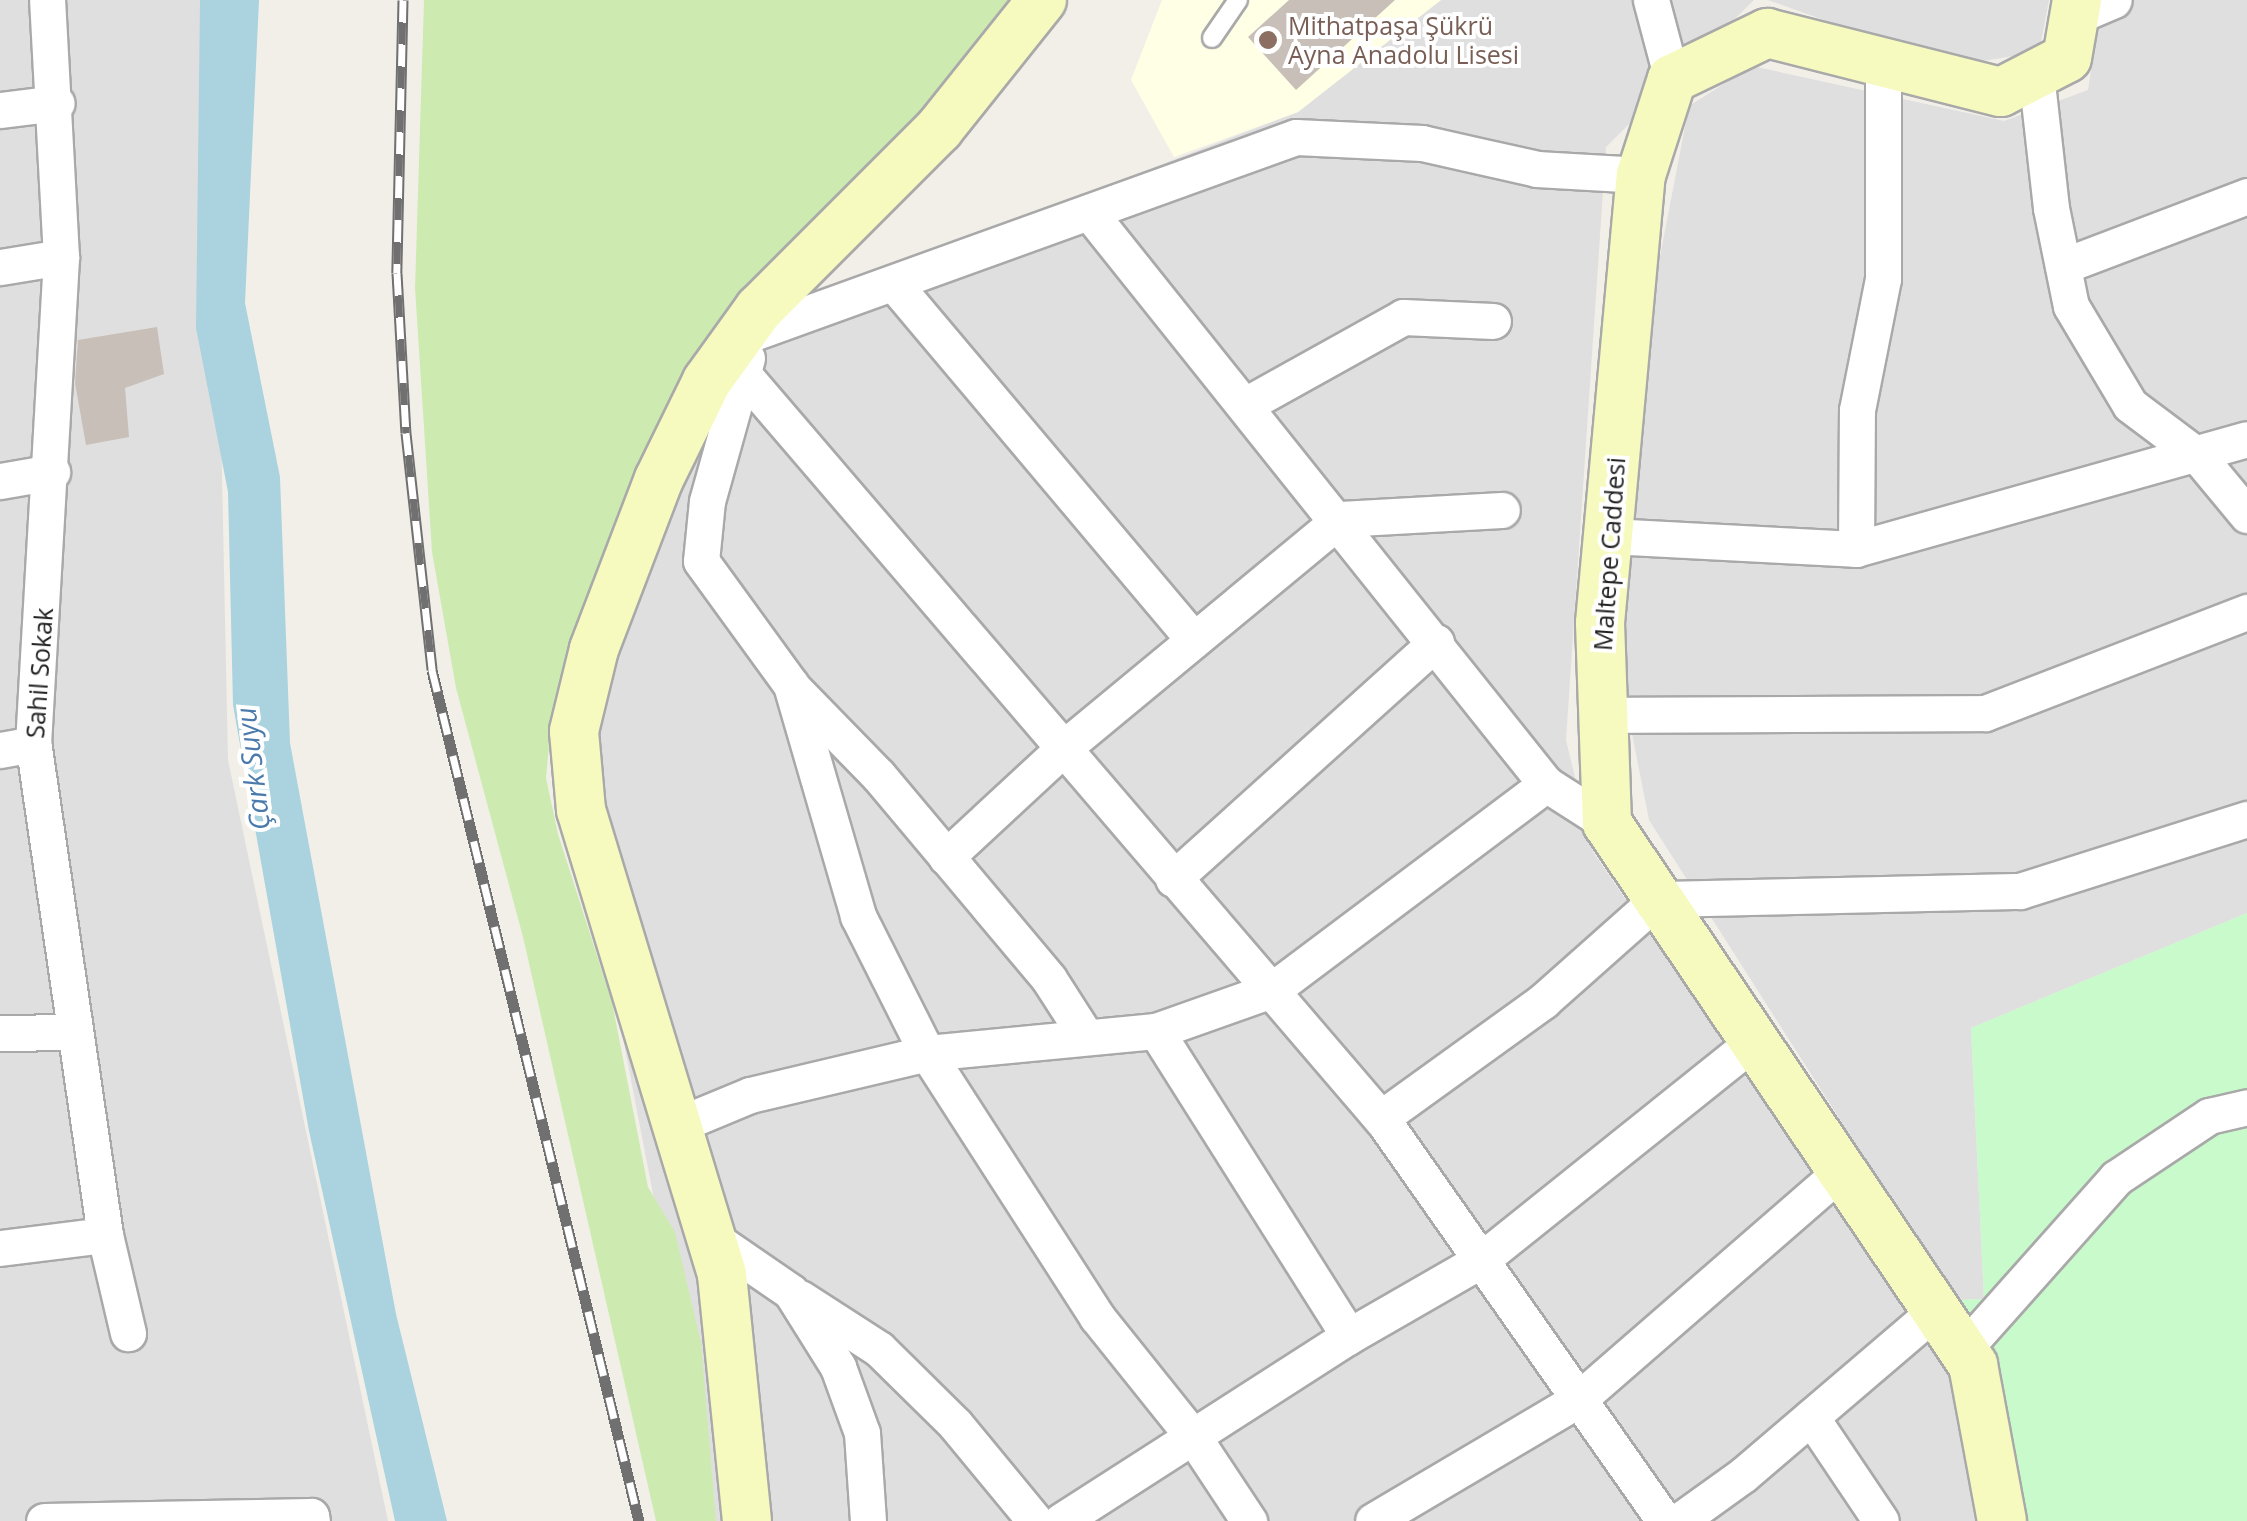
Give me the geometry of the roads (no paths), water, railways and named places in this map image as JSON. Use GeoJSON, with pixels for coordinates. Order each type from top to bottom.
{"type":"FeatureCollection","features":[{"type":"Feature","properties":{"kind":"street","name":"Sahil Sokak"},"geometry":{"type":"LineString","coordinates":[[47,0],[57,103],[61,257],[52,472],[16,747],[72,1032],[105,1235],[128,1333]]}},
{"type":"Feature","properties":{"kind":"street"},"geometry":{"type":"LineString","coordinates":[[747,1521],[722,1274],[680,1124],[581,810],[574,732],[594,649],[659,479],[707,380],[756,321],[939,129],[1042,0]]}},
{"type":"Feature","properties":{"kind":"street"},"geometry":{"type":"LineString","coordinates":[[1650,0],[1672,79],[1767,33],[2001,92],[2067,58],[2088,6]]}},
{"type":"Feature","properties":{"kind":"street"},"geometry":{"type":"LineString","coordinates":[[1856,550],[1856,410],[1883,279],[1883,63]]}},
{"type":"Feature","properties":{"kind":"street"},"geometry":{"type":"LineString","coordinates":[[2036,74],[2071,306],[2099,362],[2130,406],[2198,456],[2247,514]]}},
{"type":"Feature","properties":{"kind":"street","name":"Maltepe Caddesi"},"geometry":{"type":"LineString","coordinates":[[1607,823],[1600,623],[1641,175],[1672,79]]}},
{"type":"Feature","properties":{"kind":"street"},"geometry":{"type":"LineString","coordinates":[[0,110],[57,103]]}},
{"type":"Feature","properties":{"kind":"street"},"geometry":{"type":"LineString","coordinates":[[756,321],[895,285],[1296,137],[1422,143],[1537,169],[1641,175]]}},
{"type":"Feature","properties":{"kind":"street"},"geometry":{"type":"LineString","coordinates":[[2063,266],[2247,196]]}},
{"type":"Feature","properties":{"kind":"street"},"geometry":{"type":"LineString","coordinates":[[1089,212],[1340,519],[1546,784],[1607,823],[1973,1365],[2002,1521]]}},
{"type":"Feature","properties":{"kind":"street"},"geometry":{"type":"LineString","coordinates":[[0,267],[61,257]]}},
{"type":"Feature","properties":{"kind":"street"},"geometry":{"type":"LineString","coordinates":[[895,285],[1194,640]]}},
{"type":"Feature","properties":{"kind":"street"},"geometry":{"type":"LineString","coordinates":[[1248,404],[1403,317],[1494,322]]}},
{"type":"Feature","properties":{"kind":"street"},"geometry":{"type":"LineString","coordinates":[[756,321],[707,501],[701,561],[791,685],[946,856],[1050,979],[1085,1035]]}},
{"type":"Feature","properties":{"kind":"street"},"geometry":{"type":"LineString","coordinates":[[743,374],[1066,746],[1173,880],[1381,1118],[1664,1521]]}},
{"type":"Feature","properties":{"kind":"street"},"geometry":{"type":"LineString","coordinates":[[1608,536],[1856,550],[2247,439]]}},
{"type":"Feature","properties":{"kind":"street"},"geometry":{"type":"LineString","coordinates":[[0,481],[52,472]]}},
{"type":"Feature","properties":{"kind":"street"},"geometry":{"type":"LineString","coordinates":[[946,856],[1066,746],[1340,519],[1502,510]]}},
{"type":"Feature","properties":{"kind":"street"},"geometry":{"type":"LineString","coordinates":[[1603,715],[1985,713],[2247,612]]}},
{"type":"Feature","properties":{"kind":"street"},"geometry":{"type":"LineString","coordinates":[[1173,880],[1436,642]]}},
{"type":"Feature","properties":{"kind":"street"},"geometry":{"type":"LineString","coordinates":[[791,685],[858,916],[927,1054],[1098,1317],[1194,1438],[1250,1521]]}},
{"type":"Feature","properties":{"kind":"street"},"geometry":{"type":"LineString","coordinates":[[680,1124],[750,1095],[927,1054],[1085,1035],[1156,1031],[1272,990],[1546,784]]}},
{"type":"Feature","properties":{"kind":"street"},"geometry":{"type":"LineString","coordinates":[[1381,1118],[1543,1000],[1658,899],[2020,891],[2247,819]]}},
{"type":"Feature","properties":{"kind":"street"},"geometry":{"type":"LineString","coordinates":[[1156,1031],[1350,1336]]}},
{"type":"Feature","properties":{"kind":"street"},"geometry":{"type":"LineString","coordinates":[[0,1033],[72,1032]]}},
{"type":"Feature","properties":{"kind":"street"},"geometry":{"type":"LineString","coordinates":[[1061,1521],[1350,1336],[1481,1260],[1754,1041]]}},
{"type":"Feature","properties":{"kind":"street"},"geometry":{"type":"LineString","coordinates":[[1963,1350],[2116,1178],[2209,1116],[2247,1107]]}},
{"type":"Feature","properties":{"kind":"street"},"geometry":{"type":"LineString","coordinates":[[1373,1521],[1579,1399],[1841,1171]]}},
{"type":"Feature","properties":{"kind":"street"},"geometry":{"type":"LineString","coordinates":[[0,1248],[105,1235]]}},
{"type":"Feature","properties":{"kind":"street"},"geometry":{"type":"LineString","coordinates":[[711,1237],[879,1349],[955,1424],[1035,1521]]}},
{"type":"Feature","properties":{"kind":"street"},"geometry":{"type":"LineString","coordinates":[[791,1292],[838,1367],[862,1433],[868,1521]]}},
{"type":"Feature","properties":{"kind":"street"},"geometry":{"type":"LineString","coordinates":[[1679,1521],[1812,1418],[1936,1310]]}},
{"type":"Feature","properties":{"kind":"street"},"geometry":{"type":"LineString","coordinates":[[1812,1418],[1882,1521]]}},
{"type":"Feature","properties":{"kind":"street"},"geometry":{"type":"LineString","coordinates":[[44,1521],[312,1518]]}},
{"type":"Feature","properties":{"kind":"lane"},"geometry":{"type":"LineString","coordinates":[[1212,38],[1238,0]]}},
{"type":"Feature","properties":{"kind":"water","name":"Çark Suyu"},"geometry":{"type":"Polygon","coordinates":[[[200,0],[259,0],[245,303],[280,477],[290,743],[396,1314],[447,1521],[395,1521],[309,1131],[233,705],[228,492],[196,328],[200,0]]]}},
{"type":"Feature","properties":{"kind":"railway"},"geometry":{"type":"LineString","coordinates":[[403,0],[397,273],[406,433],[432,670],[639,1521]]}},
{"type":"Feature","properties":{"kind":"place","name":"Mithatpaşa Şükrü Ayna Anadolu Lisesi"},"geometry":{"type":"Point","coordinates":[1268,40]}}]}
